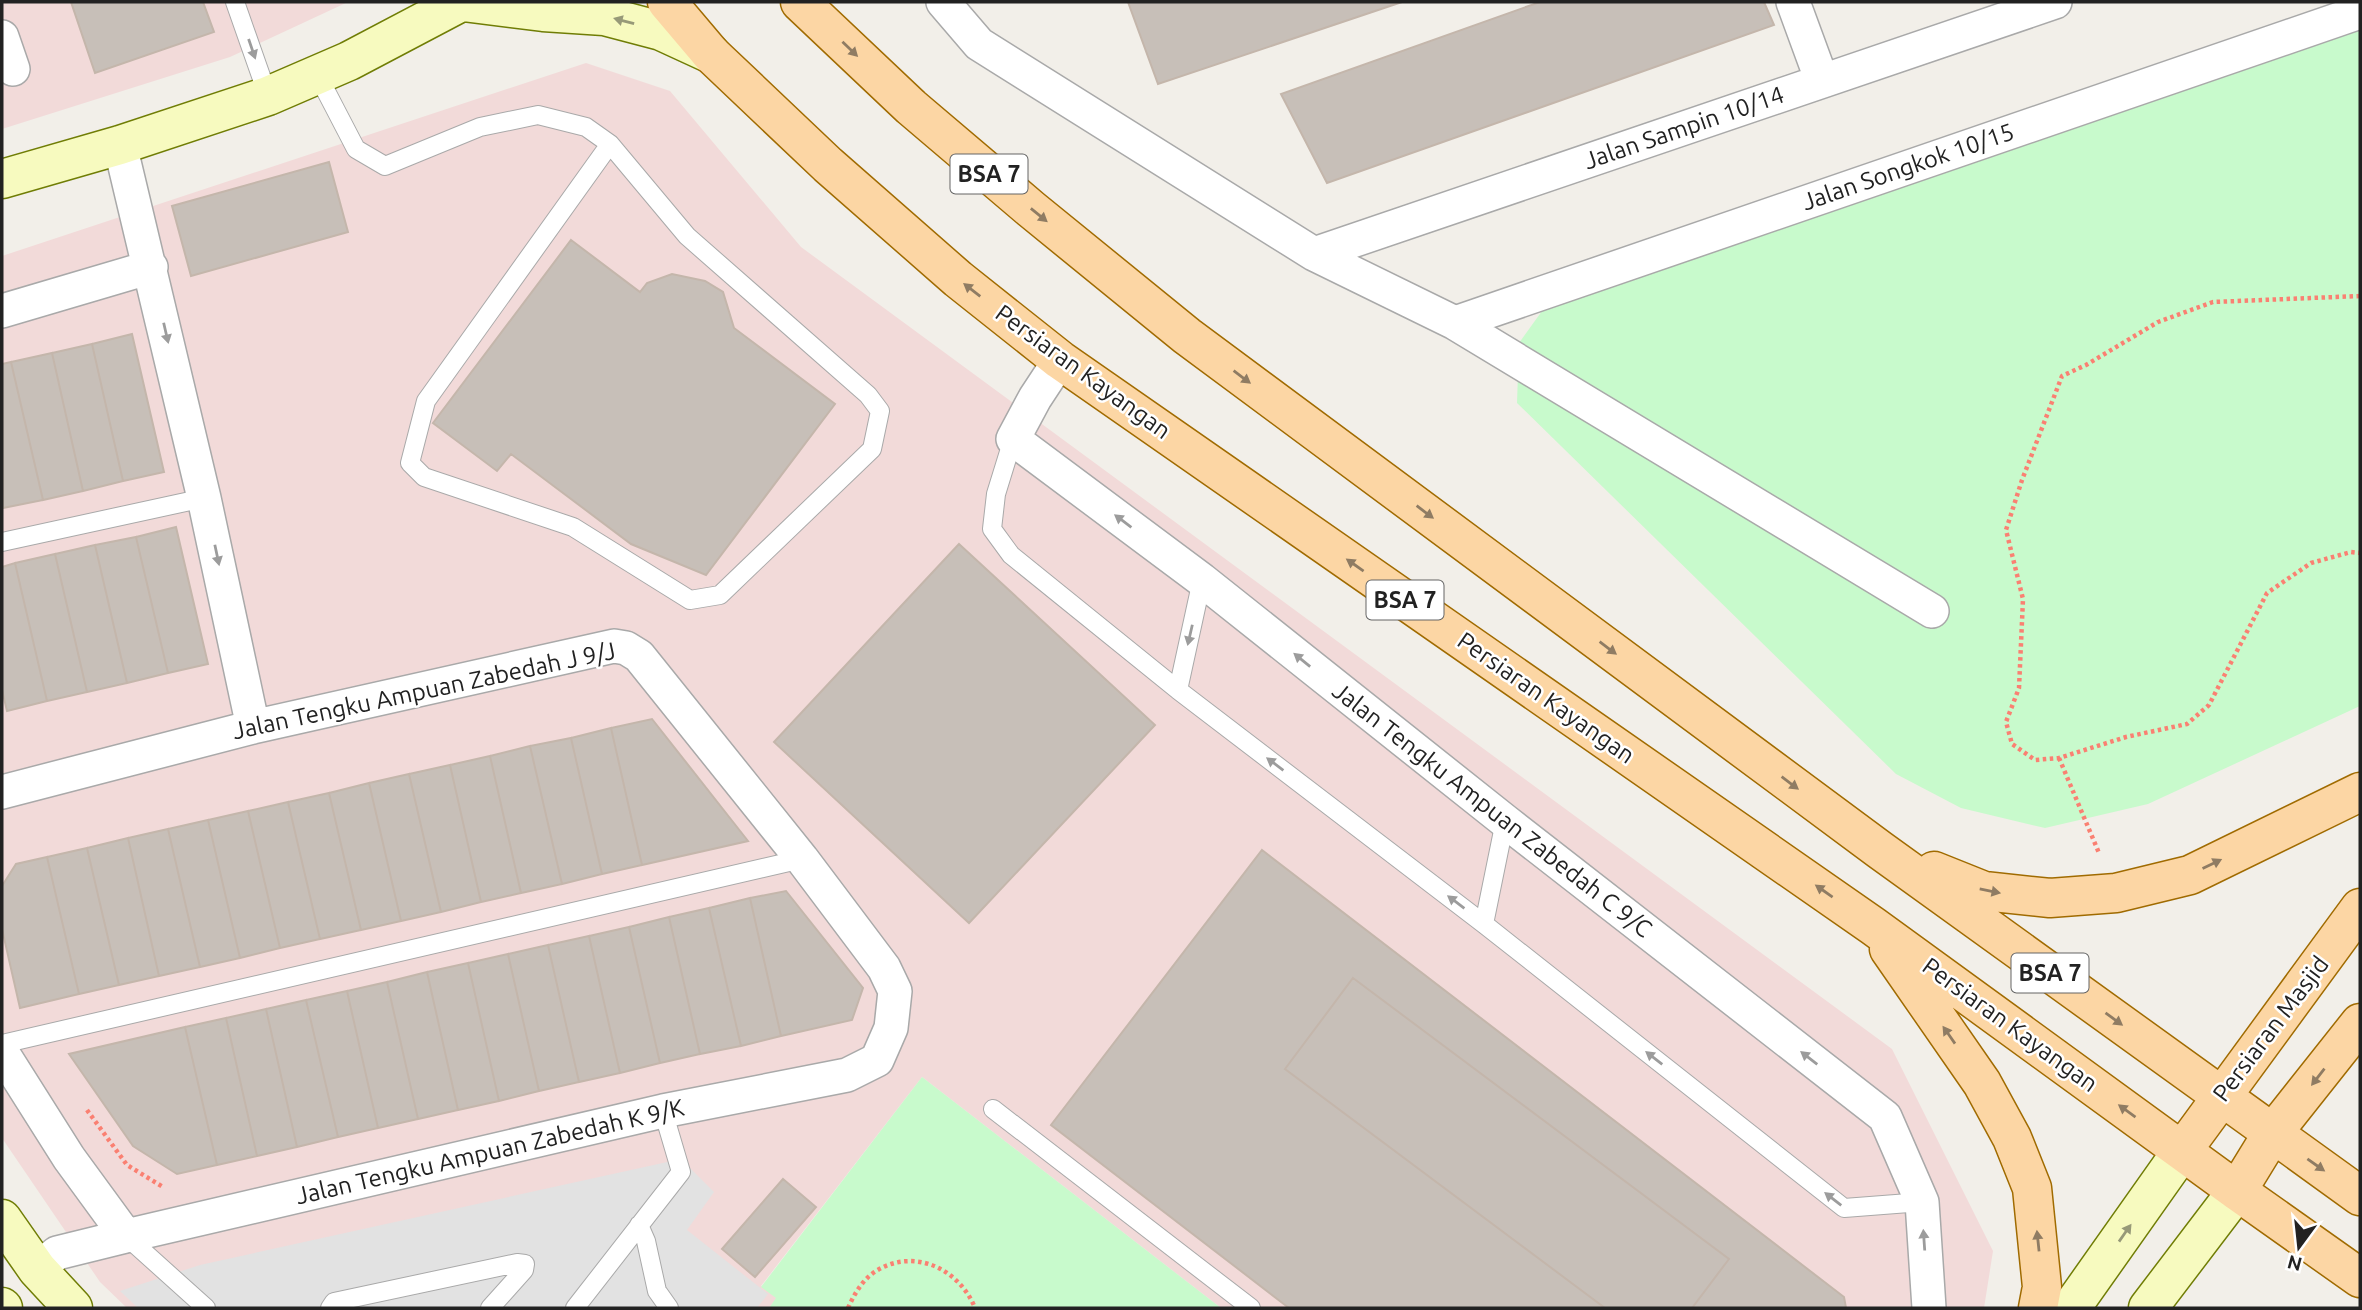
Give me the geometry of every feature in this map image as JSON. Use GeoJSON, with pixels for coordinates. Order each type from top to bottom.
{"type":"FeatureCollection","features":[{"type":"Feature","properties":{"kind":"main road","name":"Persiaran Kayangan"},"geometry":{"type":"LineString","coordinates":[[667,2],[711,54],[828,165],[958,279],[1060,360],[1873,926],[2360,1278]]}},
{"type":"Feature","properties":{"kind":"main road","name":"BSA 7"},"geometry":{"type":"LineString","coordinates":[[800,2],[911,107],[1031,209],[1188,336],[1880,850],[2360,1196]]}},
{"type":"Feature","properties":{"kind":"main road"},"geometry":{"type":"LineString","coordinates":[[1880,850],[1984,891],[2050,898],[2116,893],[2190,875],[2360,792]]}},
{"type":"Feature","properties":{"kind":"main road","name":"Persiaran Masjid"},"geometry":{"type":"LineString","coordinates":[[2182,1151],[2360,908]]}},
{"type":"Feature","properties":{"kind":"main road"},"geometry":{"type":"LineString","coordinates":[[1873,926],[1982,1083],[2012,1138],[2032,1188],[2042,1287],[2038,1308]]}},
{"type":"Feature","properties":{"kind":"main road"},"geometry":{"type":"LineString","coordinates":[[2237,1191],[2272,1134],[2360,1023]]}},
{"type":"Feature","properties":{"kind":"street"},"geometry":{"type":"LineString","coordinates":[[2,179],[120,145],[268,96],[349,61],[462,2],[542,12],[604,16],[662,31],[711,54]]}},
{"type":"Feature","properties":{"kind":"street"},"geometry":{"type":"LineString","coordinates":[[943,2],[979,44],[1314,254],[1455,323],[1932,611]]}},
{"type":"Feature","properties":{"kind":"street"},"geometry":{"type":"LineString","coordinates":[[1793,2],[1822,81]]}},
{"type":"Feature","properties":{"kind":"street","name":"Jalan Sampin 10/14"},"geometry":{"type":"LineString","coordinates":[[1314,254],[2055,2]]}},
{"type":"Feature","properties":{"kind":"street","name":"Jalan Songkok 10/15"},"geometry":{"type":"LineString","coordinates":[[1455,323],[2360,12]]}},
{"type":"Feature","properties":{"kind":"street"},"geometry":{"type":"LineString","coordinates":[[2,37],[13,69]]}},
{"type":"Feature","properties":{"kind":"street"},"geometry":{"type":"LineString","coordinates":[[120,145],[204,498],[253,727]]}},
{"type":"Feature","properties":{"kind":"street"},"geometry":{"type":"LineString","coordinates":[[2,311],[151,267]]}},
{"type":"Feature","properties":{"kind":"street"},"geometry":{"type":"LineString","coordinates":[[1013,439],[1060,360]]}},
{"type":"Feature","properties":{"kind":"street","name":"Jalan Tengku Ampuan Zabedah C 9/C"},"geometry":{"type":"LineString","coordinates":[[1013,439],[1202,580],[1505,821],[1885,1117],[1922,1202],[1929,1308]]}},
{"type":"Feature","properties":{"kind":"street","name":"Jalan Tengku Ampuan Zabedah J 9/J"},"geometry":{"type":"LineString","coordinates":[[2,792],[253,727],[614,646],[626,648],[639,656],[802,859],[884,968],[895,991]]}},
{"type":"Feature","properties":{"kind":"street","name":"Jalan Tengku Ampuan Zabedah K 9/K"},"geometry":{"type":"LineString","coordinates":[[37,1269],[57,1253],[126,1236],[663,1111],[847,1075],[877,1060],[891,1028],[895,991]]}},
{"type":"Feature","properties":{"kind":"street"},"geometry":{"type":"LineString","coordinates":[[2,1052],[69,1157],[126,1236]]}},
{"type":"Feature","properties":{"kind":"street"},"geometry":{"type":"LineString","coordinates":[[2071,1308],[2182,1151]]}},
{"type":"Feature","properties":{"kind":"street"},"geometry":{"type":"LineString","coordinates":[[2148,1308],[2237,1191]]}},
{"type":"Feature","properties":{"kind":"street"},"geometry":{"type":"LineString","coordinates":[[2,1219],[37,1269],[73,1308]]}},
{"type":"Feature","properties":{"kind":"lane"},"geometry":{"type":"LineString","coordinates":[[235,2],[268,96]]}},
{"type":"Feature","properties":{"kind":"lane"},"geometry":{"type":"LineString","coordinates":[[317,74],[356,149],[385,166],[480,127],[538,115],[586,127],[610,144],[687,236],[867,395],[880,411],[872,449],[720,595],[690,600],[573,527],[424,477],[410,463],[426,401],[610,144]]}},
{"type":"Feature","properties":{"kind":"lane"},"geometry":{"type":"LineString","coordinates":[[1013,439],[996,494],[992,529],[1011,555],[1178,690],[1484,924],[1844,1208],[1922,1202]]}},
{"type":"Feature","properties":{"kind":"lane"},"geometry":{"type":"LineString","coordinates":[[2,542],[204,498]]}},
{"type":"Feature","properties":{"kind":"lane"},"geometry":{"type":"LineString","coordinates":[[1178,690],[1202,580]]}},
{"type":"Feature","properties":{"kind":"lane"},"geometry":{"type":"LineString","coordinates":[[1484,924],[1505,821]]}},
{"type":"Feature","properties":{"kind":"lane"},"geometry":{"type":"LineString","coordinates":[[2,1044],[802,859]]}},
{"type":"Feature","properties":{"kind":"lane"},"geometry":{"type":"LineString","coordinates":[[993,1109],[1251,1308]]}},
{"type":"Feature","properties":{"kind":"lane"},"geometry":{"type":"LineString","coordinates":[[575,1308],[681,1172],[663,1111]]}},
{"type":"Feature","properties":{"kind":"lane"},"geometry":{"type":"LineString","coordinates":[[639,1225],[646,1241],[657,1291],[669,1308]]}},
{"type":"Feature","properties":{"kind":"lane"},"geometry":{"type":"LineString","coordinates":[[126,1236],[206,1308]]}},
{"type":"Feature","properties":{"kind":"lane"},"geometry":{"type":"LineString","coordinates":[[330,1308],[334,1302],[525,1264],[524,1270],[490,1308]]}},
{"type":"Feature","properties":{"kind":"path"},"geometry":{"type":"LineString","coordinates":[[2360,296],[2213,302],[2158,322],[2086,365],[2062,376],[2006,530],[2023,599],[2019,688],[2007,722],[2012,744],[2035,760],[2059,758],[2126,737],[2187,724],[2209,705],[2267,593],[2311,563],[2351,552],[2360,554]]}},
{"type":"Feature","properties":{"kind":"path"},"geometry":{"type":"LineString","coordinates":[[2059,758],[2116,893]]}},
{"type":"Feature","properties":{"kind":"path"},"geometry":{"type":"LineString","coordinates":[[848,1308],[857,1290],[872,1273],[894,1264],[915,1261],[936,1266],[955,1276],[969,1292],[975,1308]]}},
{"type":"Feature","properties":{"kind":"shaded area"},"geometry":{"type":"Polygon","coordinates":[[[2,2],[348,2],[230,57],[2,129],[2,2]]]}},
{"type":"Feature","properties":{"kind":"shaded area"},"geometry":{"type":"Polygon","coordinates":[[[586,63],[670,91],[801,247],[1892,1049],[1993,1251],[1984,1308],[1221,1308],[922,1077],[761,1286],[777,1298],[769,1308],[127,1308],[100,1282],[2,1138],[2,256],[586,63]]]}},
{"type":"Feature","properties":{"kind":"shaded area"},"geometry":{"type":"Polygon","coordinates":[[[681,1159],[714,1192],[687,1230],[768,1294],[757,1308],[138,1308],[120,1291],[200,1265],[681,1159]]]}},
{"type":"Feature","properties":{"kind":"green space"},"geometry":{"type":"Polygon","coordinates":[[[2360,2],[2360,706],[2148,804],[2045,828],[1961,808],[1896,774],[1517,403],[1519,343],[1555,293],[2360,2]]]}},
{"type":"Feature","properties":{"kind":"green space"},"geometry":{"type":"Polygon","coordinates":[[[922,1077],[1221,1308],[769,1308],[776,1298],[761,1287],[922,1077]]]}},
{"type":"Feature","properties":{"kind":"building"},"geometry":{"type":"Polygon","coordinates":[[[71,2],[203,2],[214,32],[95,73],[71,2]]]}},
{"type":"Feature","properties":{"kind":"building"},"geometry":{"type":"Polygon","coordinates":[[[1128,2],[1402,2],[1158,84],[1128,2]]]}},
{"type":"Feature","properties":{"kind":"building"},"geometry":{"type":"Polygon","coordinates":[[[1540,2],[1764,2],[1774,25],[1327,183],[1281,94],[1540,2]]]}},
{"type":"Feature","properties":{"kind":"building"},"geometry":{"type":"Polygon","coordinates":[[[329,162],[348,232],[191,276],[172,206],[329,162]]]}},
{"type":"Feature","properties":{"kind":"building"},"geometry":{"type":"Polygon","coordinates":[[[571,240],[640,292],[647,283],[672,274],[705,281],[723,292],[734,328],[835,404],[706,575],[631,544],[511,454],[497,471],[433,423],[571,240]]]}},
{"type":"Feature","properties":{"kind":"building"},"geometry":{"type":"Polygon","coordinates":[[[132,334],[164,472],[123,481],[92,344],[132,334]]]}},
{"type":"Feature","properties":{"kind":"building"},"geometry":{"type":"Polygon","coordinates":[[[92,344],[123,481],[83,491],[52,353],[92,344]]]}},
{"type":"Feature","properties":{"kind":"building"},"geometry":{"type":"Polygon","coordinates":[[[52,353],[83,491],[43,500],[11,362],[52,353]]]}},
{"type":"Feature","properties":{"kind":"building"},"geometry":{"type":"Polygon","coordinates":[[[11,362],[43,500],[3,508],[2,364],[11,362]]]}},
{"type":"Feature","properties":{"kind":"building"},"geometry":{"type":"Polygon","coordinates":[[[176,527],[208,664],[168,673],[136,537],[176,527]]]}},
{"type":"Feature","properties":{"kind":"building"},"geometry":{"type":"Polygon","coordinates":[[[136,537],[168,673],[127,683],[95,545],[136,537]]]}},
{"type":"Feature","properties":{"kind":"building"},"geometry":{"type":"Polygon","coordinates":[[[959,544],[1155,725],[969,923],[774,742],[959,544]]]}},
{"type":"Feature","properties":{"kind":"building"},"geometry":{"type":"Polygon","coordinates":[[[95,545],[127,683],[87,692],[55,554],[95,545]]]}},
{"type":"Feature","properties":{"kind":"building"},"geometry":{"type":"Polygon","coordinates":[[[55,554],[87,692],[47,701],[15,563],[55,554]]]}},
{"type":"Feature","properties":{"kind":"building"},"geometry":{"type":"Polygon","coordinates":[[[15,563],[47,701],[7,711],[2,690],[2,567],[15,563]]]}},
{"type":"Feature","properties":{"kind":"building"},"geometry":{"type":"Polygon","coordinates":[[[652,719],[748,841],[642,865],[611,728],[652,719]]]}},
{"type":"Feature","properties":{"kind":"building"},"geometry":{"type":"Polygon","coordinates":[[[611,728],[642,865],[602,874],[571,738],[611,728]]]}},
{"type":"Feature","properties":{"kind":"building"},"geometry":{"type":"Polygon","coordinates":[[[571,738],[602,874],[562,884],[530,746],[571,738]]]}},
{"type":"Feature","properties":{"kind":"building"},"geometry":{"type":"Polygon","coordinates":[[[530,746],[562,884],[521,893],[490,756],[530,746]]]}},
{"type":"Feature","properties":{"kind":"building"},"geometry":{"type":"Polygon","coordinates":[[[490,756],[521,893],[481,902],[450,765],[490,756]]]}},
{"type":"Feature","properties":{"kind":"building"},"geometry":{"type":"Polygon","coordinates":[[[450,765],[481,902],[441,912],[409,774],[450,765]]]}},
{"type":"Feature","properties":{"kind":"building"},"geometry":{"type":"Polygon","coordinates":[[[409,774],[441,912],[401,921],[369,783],[409,774]]]}},
{"type":"Feature","properties":{"kind":"building"},"geometry":{"type":"Polygon","coordinates":[[[369,783],[401,921],[361,930],[329,793],[369,783]]]}},
{"type":"Feature","properties":{"kind":"building"},"geometry":{"type":"Polygon","coordinates":[[[329,793],[361,930],[320,939],[288,802],[329,793]]]}},
{"type":"Feature","properties":{"kind":"building"},"geometry":{"type":"Polygon","coordinates":[[[288,802],[320,939],[280,948],[248,811],[288,802]]]}},
{"type":"Feature","properties":{"kind":"building"},"geometry":{"type":"Polygon","coordinates":[[[248,811],[280,948],[240,958],[208,820],[248,811]]]}},
{"type":"Feature","properties":{"kind":"building"},"geometry":{"type":"Polygon","coordinates":[[[208,820],[240,958],[200,967],[168,829],[208,820]]]}},
{"type":"Feature","properties":{"kind":"building"},"geometry":{"type":"Polygon","coordinates":[[[168,829],[200,967],[159,976],[128,838],[168,829]]]}},
{"type":"Feature","properties":{"kind":"building"},"geometry":{"type":"Polygon","coordinates":[[[128,838],[159,976],[119,985],[87,848],[128,838]]]}},
{"type":"Feature","properties":{"kind":"building"},"geometry":{"type":"Polygon","coordinates":[[[87,848],[119,985],[79,994],[47,857],[87,848]]]}},
{"type":"Feature","properties":{"kind":"building"},"geometry":{"type":"Polygon","coordinates":[[[1262,850],[1844,1297],[1846,1308],[1289,1308],[1051,1125],[1262,850]]]}},
{"type":"Feature","properties":{"kind":"building"},"geometry":{"type":"Polygon","coordinates":[[[47,857],[79,994],[20,1008],[2,929],[2,886],[16,864],[47,857]]]}},
{"type":"Feature","properties":{"kind":"building"},"geometry":{"type":"Polygon","coordinates":[[[786,891],[863,988],[852,1020],[781,1036],[750,898],[786,891]]]}},
{"type":"Feature","properties":{"kind":"building"},"geometry":{"type":"Polygon","coordinates":[[[750,898],[781,1036],[741,1046],[709,908],[750,898]]]}},
{"type":"Feature","properties":{"kind":"building"},"geometry":{"type":"Polygon","coordinates":[[[709,908],[741,1046],[700,1054],[669,917],[709,908]]]}},
{"type":"Feature","properties":{"kind":"building"},"geometry":{"type":"Polygon","coordinates":[[[669,917],[700,1054],[660,1063],[629,927],[669,917]]]}},
{"type":"Feature","properties":{"kind":"building"},"geometry":{"type":"Polygon","coordinates":[[[629,927],[660,1063],[620,1073],[589,936],[629,927]]]}},
{"type":"Feature","properties":{"kind":"building"},"geometry":{"type":"Polygon","coordinates":[[[589,936],[620,1073],[579,1082],[548,945],[589,936]]]}},
{"type":"Feature","properties":{"kind":"building"},"geometry":{"type":"Polygon","coordinates":[[[548,945],[579,1082],[539,1091],[508,954],[548,945]]]}},
{"type":"Feature","properties":{"kind":"building"},"geometry":{"type":"Polygon","coordinates":[[[508,954],[539,1091],[499,1101],[468,963],[508,954]]]}},
{"type":"Feature","properties":{"kind":"building"},"geometry":{"type":"Polygon","coordinates":[[[468,963],[499,1101],[458,1110],[427,972],[468,963]]]}},
{"type":"Feature","properties":{"kind":"building"},"geometry":{"type":"Polygon","coordinates":[[[427,972],[458,1110],[418,1119],[387,982],[427,972]]]}},
{"type":"Feature","properties":{"kind":"building"},"geometry":{"type":"Polygon","coordinates":[[[1353,978],[1729,1259],[1692,1308],[1605,1308],[1285,1069],[1353,978]]]}},
{"type":"Feature","properties":{"kind":"building"},"geometry":{"type":"Polygon","coordinates":[[[387,982],[418,1119],[378,1128],[347,991],[387,982]]]}},
{"type":"Feature","properties":{"kind":"building"},"geometry":{"type":"Polygon","coordinates":[[[347,991],[378,1128],[338,1137],[306,1000],[347,991]]]}},
{"type":"Feature","properties":{"kind":"building"},"geometry":{"type":"Polygon","coordinates":[[[306,1000],[338,1137],[297,1147],[266,1009],[306,1000]]]}},
{"type":"Feature","properties":{"kind":"building"},"geometry":{"type":"Polygon","coordinates":[[[266,1009],[297,1147],[257,1156],[226,1018],[266,1009]]]}},
{"type":"Feature","properties":{"kind":"building"},"geometry":{"type":"Polygon","coordinates":[[[226,1018],[257,1156],[217,1165],[185,1027],[226,1018]]]}},
{"type":"Feature","properties":{"kind":"building"},"geometry":{"type":"Polygon","coordinates":[[[185,1027],[217,1165],[177,1174],[133,1146],[69,1054],[185,1027]]]}},
{"type":"Feature","properties":{"kind":"building"},"geometry":{"type":"Polygon","coordinates":[[[783,1179],[816,1207],[755,1277],[722,1249],[783,1179]]]}}]}
